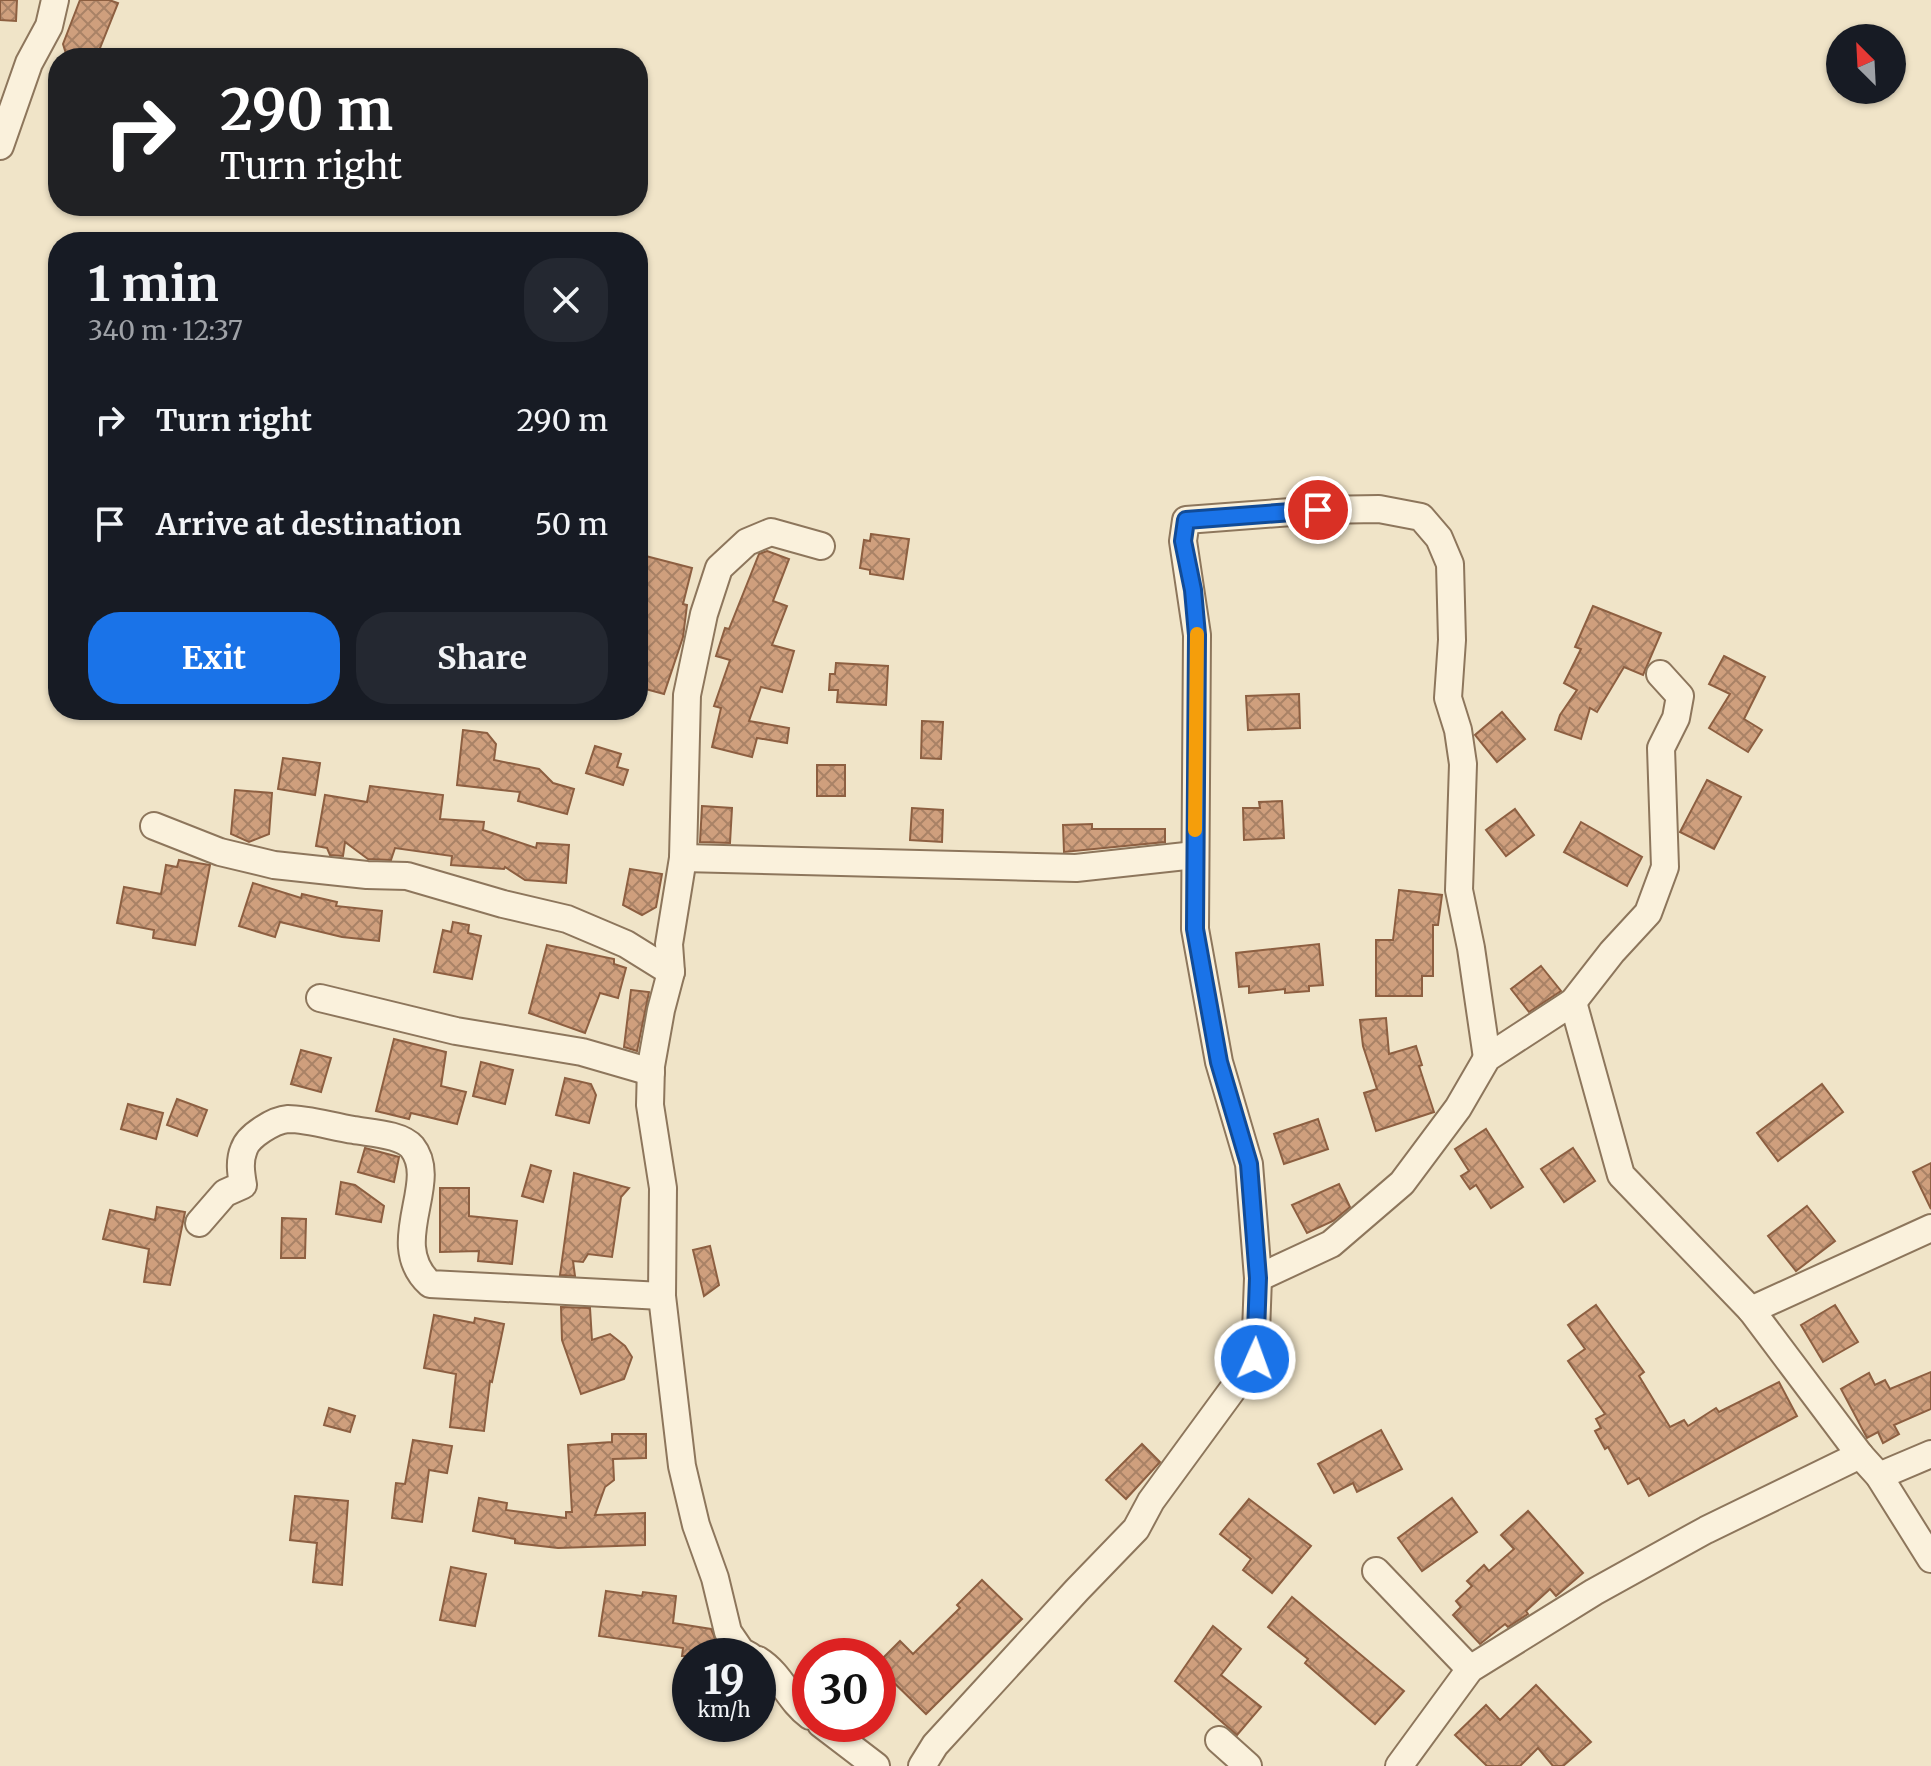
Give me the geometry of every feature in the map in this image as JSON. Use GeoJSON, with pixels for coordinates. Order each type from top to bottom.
{"type":"FeatureCollection","features":[{"type":"Feature","properties":{"kind":"street"},"geometry":{"type":"LineString","coordinates":[[0,146],[29,63],[49,26],[55,0]]}},
{"type":"Feature","properties":{"kind":"street"},"geometry":{"type":"LineString","coordinates":[[922,1766],[935,1745],[1136,1529],[1151,1501],[1255,1359],[1258,1278],[1249,1164],[1219,1062],[1195,929],[1197,635],[1193,590],[1183,541],[1186,520],[1318,510],[1379,509],[1421,517],[1439,538],[1450,564],[1452,640],[1448,698],[1458,730],[1463,764],[1459,890],[1487,1058]]}},
{"type":"Feature","properties":{"kind":"street"},"geometry":{"type":"LineString","coordinates":[[732,1638],[696,1525],[682,1466],[662,1296],[663,1188],[650,1105],[651,1072],[671,972],[669,944],[683,858],[687,695],[704,614],[719,568],[747,542],[771,532],[821,546]]}},
{"type":"Feature","properties":{"kind":"street"},"geometry":{"type":"LineString","coordinates":[[1258,1278],[1331,1244],[1402,1183],[1458,1108],[1487,1058],[1573,1002],[1648,913],[1665,867],[1661,748],[1676,718],[1680,696],[1660,674]]}},
{"type":"Feature","properties":{"kind":"street"},"geometry":{"type":"LineString","coordinates":[[154,826],[220,852],[274,865],[407,876],[567,919],[626,944],[671,972]]}},
{"type":"Feature","properties":{"kind":"street"},"geometry":{"type":"LineString","coordinates":[[683,858],[1076,868],[1195,855]]}},
{"type":"Feature","properties":{"kind":"street"},"geometry":{"type":"LineString","coordinates":[[320,998],[456,1031],[582,1052],[651,1072]]}},
{"type":"Feature","properties":{"kind":"street"},"geometry":{"type":"LineString","coordinates":[[1573,1002],[1621,1175],[1751,1310],[1879,1476],[1931,1559]]}},
{"type":"Feature","properties":{"kind":"street"},"geometry":{"type":"LineString","coordinates":[[199,1223],[225,1193],[243,1185],[240,1168],[244,1146],[268,1125],[286,1119],[389,1137],[410,1144],[421,1162],[410,1243],[418,1273],[430,1284],[662,1296]]}},
{"type":"Feature","properties":{"kind":"street"},"geometry":{"type":"LineString","coordinates":[[1751,1310],[1931,1228]]}},
{"type":"Feature","properties":{"kind":"street"},"geometry":{"type":"LineString","coordinates":[[1879,1476],[1931,1454]]}},
{"type":"Feature","properties":{"kind":"street"},"geometry":{"type":"LineString","coordinates":[[1399,1766],[1470,1669],[1594,1592],[1706,1530],[1860,1455]]}},
{"type":"Feature","properties":{"kind":"street"},"geometry":{"type":"LineString","coordinates":[[1376,1571],[1470,1669]]}},
{"type":"Feature","properties":{"kind":"street"},"geometry":{"type":"LineString","coordinates":[[776,1674],[792,1699]]}},
{"type":"Feature","properties":{"kind":"street"},"geometry":{"type":"LineString","coordinates":[[1219,1740],[1248,1766]]}},
{"type":"Feature","properties":{"kind":"street"},"geometry":{"type":"LineString","coordinates":[[845,1742],[876,1766]]}},
{"type":"Feature","properties":{"kind":"building"},"geometry":{"type":"Polygon","coordinates":[[[0,0],[17,0],[16,21],[0,20],[0,0]]]}},
{"type":"Feature","properties":{"kind":"building"},"geometry":{"type":"Polygon","coordinates":[[[80,0],[118,3],[100,48],[64,48],[63,44],[80,0]]]}},
{"type":"Feature","properties":{"kind":"building"},"geometry":{"type":"Polygon","coordinates":[[[871,534],[909,539],[903,579],[870,574],[870,570],[860,568],[864,540],[870,541],[871,534]]]}},
{"type":"Feature","properties":{"kind":"building"},"geometry":{"type":"Polygon","coordinates":[[[767,551],[789,559],[773,601],[787,606],[772,645],[794,651],[782,692],[761,687],[749,721],[789,728],[787,743],[757,738],[752,757],[712,747],[721,708],[714,706],[730,660],[716,656],[725,628],[729,629],[759,554],[767,551]]]}},
{"type":"Feature","properties":{"kind":"building"},"geometry":{"type":"Polygon","coordinates":[[[648,557],[692,568],[683,604],[687,605],[683,637],[664,694],[648,690],[648,557]]]}},
{"type":"Feature","properties":{"kind":"building"},"geometry":{"type":"Polygon","coordinates":[[[1593,606],[1661,633],[1643,675],[1624,667],[1597,712],[1590,708],[1581,739],[1555,730],[1560,715],[1577,690],[1564,683],[1581,649],[1575,647],[1593,606]]]}},
{"type":"Feature","properties":{"kind":"building"},"geometry":{"type":"Polygon","coordinates":[[[1724,656],[1765,677],[1744,719],[1762,730],[1748,752],[1709,728],[1730,694],[1709,684],[1724,656]]]}},
{"type":"Feature","properties":{"kind":"building"},"geometry":{"type":"Polygon","coordinates":[[[836,663],[888,666],[886,705],[837,702],[838,690],[829,690],[830,674],[835,674],[836,663]]]}},
{"type":"Feature","properties":{"kind":"building"},"geometry":{"type":"Polygon","coordinates":[[[1299,694],[1300,728],[1248,730],[1246,696],[1299,694]]]}},
{"type":"Feature","properties":{"kind":"building"},"geometry":{"type":"Polygon","coordinates":[[[1502,712],[1525,739],[1497,762],[1475,735],[1502,712]]]}},
{"type":"Feature","properties":{"kind":"building"},"geometry":{"type":"Polygon","coordinates":[[[922,721],[943,722],[941,759],[921,758],[922,721]]]}},
{"type":"Feature","properties":{"kind":"building"},"geometry":{"type":"Polygon","coordinates":[[[463,730],[487,733],[496,744],[494,760],[539,769],[553,783],[574,789],[567,814],[518,801],[520,792],[457,785],[463,730]]]}},
{"type":"Feature","properties":{"kind":"building"},"geometry":{"type":"Polygon","coordinates":[[[595,746],[621,754],[617,767],[628,770],[623,785],[586,773],[595,746]]]}},
{"type":"Feature","properties":{"kind":"building"},"geometry":{"type":"Polygon","coordinates":[[[283,758],[320,763],[315,795],[278,789],[283,758]]]}},
{"type":"Feature","properties":{"kind":"building"},"geometry":{"type":"Polygon","coordinates":[[[817,765],[845,765],[845,796],[817,796],[817,765]]]}},
{"type":"Feature","properties":{"kind":"building"},"geometry":{"type":"Polygon","coordinates":[[[1707,780],[1741,797],[1714,849],[1680,832],[1707,780]]]}},
{"type":"Feature","properties":{"kind":"building"},"geometry":{"type":"Polygon","coordinates":[[[370,786],[443,795],[440,819],[484,822],[483,830],[536,848],[537,843],[569,845],[566,883],[525,880],[505,867],[451,865],[452,856],[395,848],[391,860],[368,859],[345,842],[343,856],[330,855],[327,848],[316,846],[325,795],[367,802],[370,786]]]}},
{"type":"Feature","properties":{"kind":"building"},"geometry":{"type":"Polygon","coordinates":[[[235,790],[272,793],[269,834],[249,842],[231,834],[235,790]]]}},
{"type":"Feature","properties":{"kind":"building"},"geometry":{"type":"Polygon","coordinates":[[[1282,801],[1284,838],[1244,840],[1243,808],[1260,808],[1259,802],[1282,801]]]}},
{"type":"Feature","properties":{"kind":"building"},"geometry":{"type":"Polygon","coordinates":[[[702,806],[732,808],[730,843],[700,842],[702,806]]]}},
{"type":"Feature","properties":{"kind":"building"},"geometry":{"type":"Polygon","coordinates":[[[912,808],[943,810],[942,842],[910,840],[912,808]]]}},
{"type":"Feature","properties":{"kind":"building"},"geometry":{"type":"Polygon","coordinates":[[[1515,809],[1534,835],[1506,856],[1486,830],[1515,809]]]}},
{"type":"Feature","properties":{"kind":"building"},"geometry":{"type":"Polygon","coordinates":[[[1581,822],[1642,857],[1627,886],[1564,852],[1581,822]]]}},
{"type":"Feature","properties":{"kind":"building"},"geometry":{"type":"Polygon","coordinates":[[[1092,824],[1092,829],[1165,829],[1165,842],[1064,852],[1063,825],[1092,824]]]}},
{"type":"Feature","properties":{"kind":"building"},"geometry":{"type":"Polygon","coordinates":[[[179,860],[210,865],[195,945],[153,938],[154,930],[117,923],[124,887],[161,894],[166,865],[177,867],[179,860]]]}},
{"type":"Feature","properties":{"kind":"building"},"geometry":{"type":"Polygon","coordinates":[[[630,869],[662,874],[656,907],[642,915],[623,905],[630,869]]]}},
{"type":"Feature","properties":{"kind":"building"},"geometry":{"type":"Polygon","coordinates":[[[253,883],[301,898],[302,894],[337,902],[336,906],[382,911],[379,941],[342,937],[280,922],[275,937],[239,926],[253,883]]]}},
{"type":"Feature","properties":{"kind":"building"},"geometry":{"type":"Polygon","coordinates":[[[1399,890],[1442,895],[1438,925],[1433,925],[1433,976],[1422,976],[1422,996],[1376,996],[1376,940],[1393,940],[1399,890]]]}},
{"type":"Feature","properties":{"kind":"building"},"geometry":{"type":"Polygon","coordinates":[[[453,922],[469,925],[468,933],[481,936],[472,979],[434,972],[443,930],[451,932],[453,922]]]}},
{"type":"Feature","properties":{"kind":"building"},"geometry":{"type":"Polygon","coordinates":[[[1319,944],[1323,985],[1309,986],[1309,991],[1285,993],[1285,989],[1249,993],[1249,986],[1239,987],[1236,953],[1319,944]]]}},
{"type":"Feature","properties":{"kind":"building"},"geometry":{"type":"Polygon","coordinates":[[[547,945],[614,959],[614,964],[626,968],[618,998],[600,993],[585,1033],[529,1013],[547,945]]]}},
{"type":"Feature","properties":{"kind":"building"},"geometry":{"type":"Polygon","coordinates":[[[1541,966],[1561,991],[1529,1012],[1511,989],[1541,966]]]}},
{"type":"Feature","properties":{"kind":"building"},"geometry":{"type":"Polygon","coordinates":[[[631,990],[649,992],[637,1051],[624,1047],[631,990]]]}},
{"type":"Feature","properties":{"kind":"building"},"geometry":{"type":"Polygon","coordinates":[[[1386,1018],[1389,1054],[1416,1046],[1434,1112],[1376,1131],[1364,1093],[1377,1089],[1363,1046],[1360,1020],[1386,1018]]]}},
{"type":"Feature","properties":{"kind":"building"},"geometry":{"type":"Polygon","coordinates":[[[394,1039],[446,1052],[441,1086],[466,1092],[457,1124],[411,1113],[409,1119],[376,1111],[394,1039]]]}},
{"type":"Feature","properties":{"kind":"building"},"geometry":{"type":"Polygon","coordinates":[[[301,1050],[331,1058],[321,1092],[291,1084],[301,1050]]]}},
{"type":"Feature","properties":{"kind":"building"},"geometry":{"type":"Polygon","coordinates":[[[481,1062],[513,1070],[505,1104],[473,1096],[481,1062]]]}},
{"type":"Feature","properties":{"kind":"building"},"geometry":{"type":"Polygon","coordinates":[[[565,1078],[591,1084],[596,1095],[589,1123],[556,1115],[565,1078]]]}},
{"type":"Feature","properties":{"kind":"building"},"geometry":{"type":"Polygon","coordinates":[[[1822,1084],[1843,1112],[1778,1161],[1757,1133],[1822,1084]]]}},
{"type":"Feature","properties":{"kind":"building"},"geometry":{"type":"Polygon","coordinates":[[[177,1099],[207,1110],[197,1136],[167,1125],[177,1099]]]}},
{"type":"Feature","properties":{"kind":"building"},"geometry":{"type":"Polygon","coordinates":[[[128,1104],[163,1113],[156,1139],[121,1129],[128,1104]]]}},
{"type":"Feature","properties":{"kind":"building"},"geometry":{"type":"Polygon","coordinates":[[[1318,1119],[1328,1149],[1284,1164],[1274,1134],[1318,1119]]]}},
{"type":"Feature","properties":{"kind":"building"},"geometry":{"type":"Polygon","coordinates":[[[1486,1129],[1523,1187],[1491,1208],[1476,1185],[1470,1189],[1461,1176],[1469,1171],[1455,1149],[1486,1129]]]}},
{"type":"Feature","properties":{"kind":"building"},"geometry":{"type":"Polygon","coordinates":[[[365,1148],[399,1157],[394,1182],[358,1172],[365,1148]]]}},
{"type":"Feature","properties":{"kind":"building"},"geometry":{"type":"Polygon","coordinates":[[[1573,1148],[1595,1181],[1564,1202],[1541,1169],[1573,1148]]]}},
{"type":"Feature","properties":{"kind":"building"},"geometry":{"type":"Polygon","coordinates":[[[1931,1163],[1931,1209],[1913,1172],[1931,1163]]]}},
{"type":"Feature","properties":{"kind":"building"},"geometry":{"type":"Polygon","coordinates":[[[531,1165],[551,1171],[543,1202],[522,1196],[531,1165]]]}},
{"type":"Feature","properties":{"kind":"building"},"geometry":{"type":"Polygon","coordinates":[[[574,1173],[629,1188],[621,1197],[612,1257],[588,1254],[583,1262],[573,1261],[575,1276],[560,1275],[574,1173]]]}},
{"type":"Feature","properties":{"kind":"building"},"geometry":{"type":"Polygon","coordinates":[[[341,1182],[355,1185],[384,1206],[381,1222],[336,1214],[341,1182]]]}},
{"type":"Feature","properties":{"kind":"building"},"geometry":{"type":"Polygon","coordinates":[[[1339,1184],[1350,1207],[1333,1221],[1307,1233],[1292,1205],[1339,1184]]]}},
{"type":"Feature","properties":{"kind":"building"},"geometry":{"type":"Polygon","coordinates":[[[440,1188],[469,1188],[469,1216],[517,1221],[512,1264],[478,1261],[479,1251],[440,1252],[440,1188]]]}},
{"type":"Feature","properties":{"kind":"building"},"geometry":{"type":"Polygon","coordinates":[[[1807,1206],[1835,1241],[1796,1271],[1768,1236],[1807,1206]]]}},
{"type":"Feature","properties":{"kind":"building"},"geometry":{"type":"Polygon","coordinates":[[[157,1207],[185,1212],[170,1285],[144,1282],[149,1249],[103,1239],[110,1210],[155,1220],[157,1207]]]}},
{"type":"Feature","properties":{"kind":"building"},"geometry":{"type":"Polygon","coordinates":[[[282,1218],[306,1219],[305,1258],[281,1258],[282,1218]]]}},
{"type":"Feature","properties":{"kind":"building"},"geometry":{"type":"Polygon","coordinates":[[[710,1246],[719,1285],[704,1296],[693,1250],[710,1246]]]}},
{"type":"Feature","properties":{"kind":"building"},"geometry":{"type":"Polygon","coordinates":[[[1596,1305],[1644,1372],[1639,1376],[1670,1427],[1684,1420],[1688,1426],[1716,1408],[1719,1412],[1779,1382],[1797,1416],[1649,1496],[1639,1478],[1628,1484],[1608,1447],[1605,1449],[1595,1431],[1601,1428],[1596,1419],[1605,1414],[1568,1361],[1585,1349],[1568,1325],[1596,1305]]]}},
{"type":"Feature","properties":{"kind":"building"},"geometry":{"type":"Polygon","coordinates":[[[1835,1305],[1858,1342],[1823,1362],[1801,1325],[1835,1305]]]}},
{"type":"Feature","properties":{"kind":"building"},"geometry":{"type":"Polygon","coordinates":[[[561,1307],[590,1308],[592,1340],[610,1334],[625,1346],[632,1357],[624,1379],[581,1394],[562,1340],[561,1307]]]}},
{"type":"Feature","properties":{"kind":"building"},"geometry":{"type":"Polygon","coordinates":[[[434,1315],[474,1323],[475,1318],[504,1324],[490,1381],[484,1431],[450,1427],[456,1374],[424,1368],[434,1315]]]}},
{"type":"Feature","properties":{"kind":"building"},"geometry":{"type":"Polygon","coordinates":[[[1931,1372],[1931,1409],[1894,1425],[1899,1434],[1883,1443],[1878,1432],[1867,1438],[1841,1389],[1869,1373],[1875,1385],[1885,1380],[1890,1389],[1931,1372]]]}},
{"type":"Feature","properties":{"kind":"building"},"geometry":{"type":"Polygon","coordinates":[[[329,1408],[355,1416],[350,1432],[324,1425],[329,1408]]]}},
{"type":"Feature","properties":{"kind":"building"},"geometry":{"type":"Polygon","coordinates":[[[1381,1430],[1402,1469],[1357,1492],[1353,1483],[1334,1493],[1318,1464],[1381,1430]]]}},
{"type":"Feature","properties":{"kind":"building"},"geometry":{"type":"Polygon","coordinates":[[[612,1434],[646,1434],[646,1458],[613,1459],[614,1480],[605,1487],[595,1515],[645,1513],[645,1545],[558,1548],[515,1543],[515,1539],[473,1531],[479,1498],[507,1503],[506,1510],[566,1518],[566,1512],[572,1512],[568,1445],[612,1442],[612,1434]]]}},
{"type":"Feature","properties":{"kind":"building"},"geometry":{"type":"Polygon","coordinates":[[[413,1440],[452,1446],[447,1473],[429,1470],[422,1522],[392,1518],[396,1483],[405,1484],[413,1440]]]}},
{"type":"Feature","properties":{"kind":"building"},"geometry":{"type":"Polygon","coordinates":[[[1142,1444],[1160,1462],[1126,1499],[1106,1480],[1142,1444]]]}},
{"type":"Feature","properties":{"kind":"building"},"geometry":{"type":"Polygon","coordinates":[[[295,1496],[348,1501],[342,1585],[313,1582],[317,1543],[290,1540],[295,1496]]]}},
{"type":"Feature","properties":{"kind":"building"},"geometry":{"type":"Polygon","coordinates":[[[1452,1498],[1477,1532],[1422,1571],[1398,1538],[1452,1498]]]}},
{"type":"Feature","properties":{"kind":"building"},"geometry":{"type":"Polygon","coordinates":[[[1249,1499],[1311,1546],[1272,1593],[1243,1570],[1251,1559],[1220,1534],[1249,1499]]]}},
{"type":"Feature","properties":{"kind":"building"},"geometry":{"type":"Polygon","coordinates":[[[1528,1511],[1583,1573],[1556,1596],[1550,1589],[1526,1611],[1528,1614],[1508,1627],[1505,1624],[1480,1644],[1453,1615],[1461,1607],[1456,1601],[1472,1586],[1467,1581],[1484,1565],[1489,1571],[1514,1549],[1501,1535],[1528,1511]]]}},
{"type":"Feature","properties":{"kind":"building"},"geometry":{"type":"Polygon","coordinates":[[[451,1567],[486,1574],[475,1626],[440,1620],[451,1567]]]}},
{"type":"Feature","properties":{"kind":"building"},"geometry":{"type":"Polygon","coordinates":[[[982,1580],[1022,1619],[926,1714],[896,1685],[896,1645],[900,1641],[913,1654],[960,1608],[957,1605],[982,1580]]]}},
{"type":"Feature","properties":{"kind":"building"},"geometry":{"type":"Polygon","coordinates":[[[606,1591],[642,1596],[643,1592],[676,1596],[673,1623],[711,1629],[715,1638],[672,1638],[672,1646],[599,1636],[606,1591]]]}},
{"type":"Feature","properties":{"kind":"building"},"geometry":{"type":"Polygon","coordinates":[[[1292,1597],[1404,1691],[1375,1724],[1305,1663],[1308,1659],[1268,1627],[1292,1597]]]}},
{"type":"Feature","properties":{"kind":"building"},"geometry":{"type":"Polygon","coordinates":[[[1213,1626],[1241,1649],[1221,1675],[1261,1707],[1237,1735],[1175,1681],[1213,1626]]]}},
{"type":"Feature","properties":{"kind":"building"},"geometry":{"type":"Polygon","coordinates":[[[1536,1685],[1591,1742],[1563,1766],[1553,1766],[1538,1748],[1520,1766],[1487,1766],[1455,1735],[1486,1705],[1500,1720],[1536,1685]]]}},
{"type":"Feature","properties":{"kind":"slow traffic"},"geometry":{"type":"LineString","coordinates":[[1195,830],[1197,634]]}},
{"type":"Feature","properties":{"kind":"route"},"geometry":{"type":"LineString","coordinates":[[1255,1359],[1258,1278],[1249,1164],[1219,1062],[1195,929],[1197,635],[1193,590],[1183,541],[1186,520],[1318,510]]}}]}
